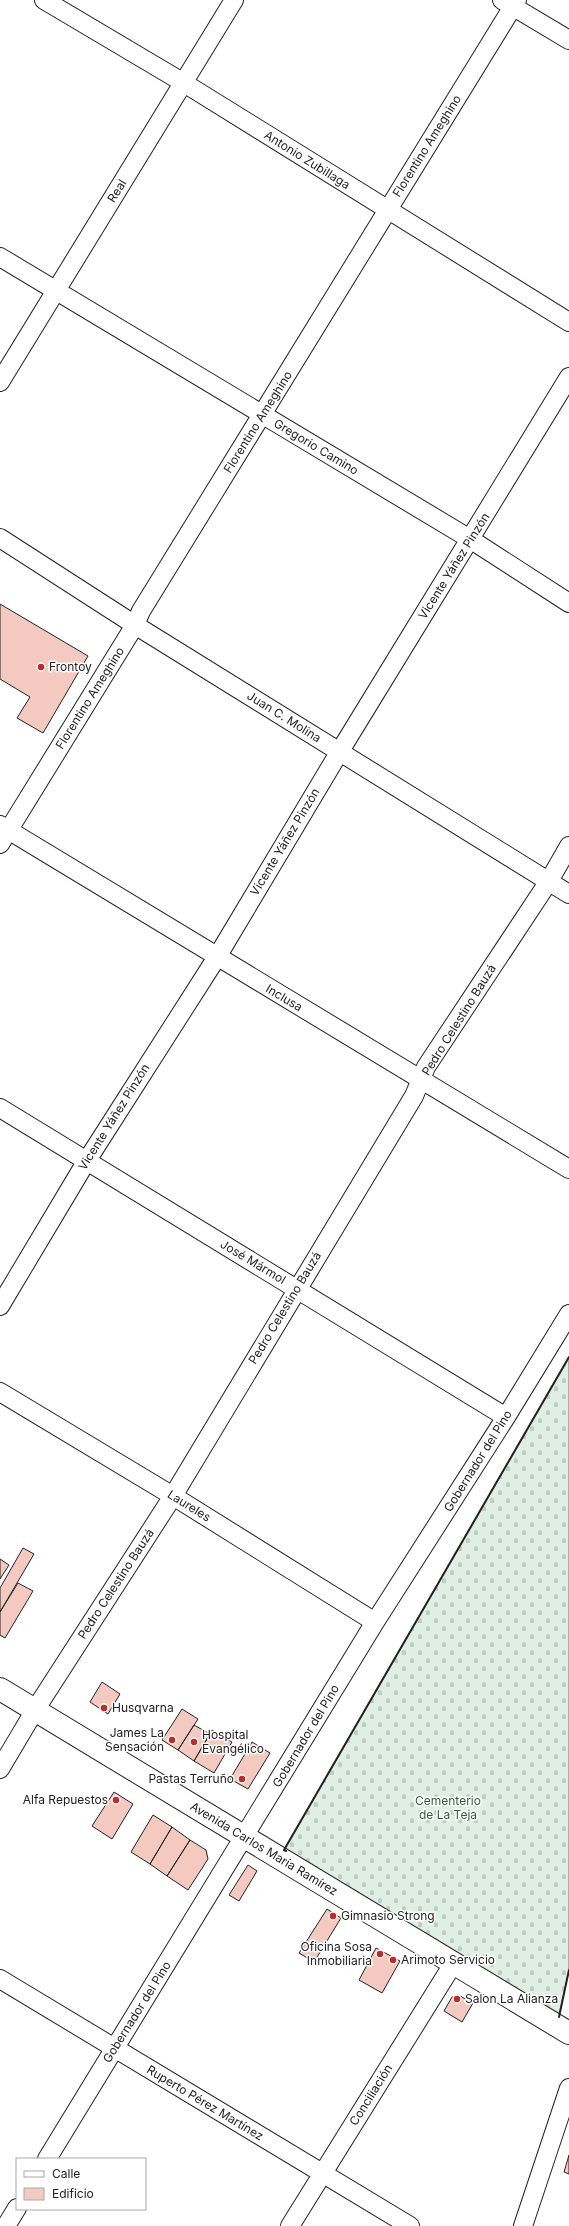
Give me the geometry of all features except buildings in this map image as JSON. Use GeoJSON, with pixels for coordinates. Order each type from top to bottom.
{"type":"FeatureCollection","features":[{"type":"Feature","properties":{"kind":"main road","name":"Avenida Carlos María Ramírez"},"geometry":{"type":"LineString","coordinates":[[0,1689],[244,1838],[569,2033]]}},
{"type":"Feature","properties":{"kind":"street","name":"Antonio Zubillaga"},"geometry":{"type":"LineString","coordinates":[[44,0],[184,83],[569,322]]}},
{"type":"Feature","properties":{"kind":"street","name":"Real"},"geometry":{"type":"LineString","coordinates":[[0,382],[234,0]]}},
{"type":"Feature","properties":{"kind":"street"},"geometry":{"type":"LineString","coordinates":[[511,2],[569,40]]}},
{"type":"Feature","properties":{"kind":"street","name":"Florentino Ameghino"},"geometry":{"type":"LineString","coordinates":[[3,833],[135,625],[141,611],[263,415],[511,2]]}},
{"type":"Feature","properties":{"kind":"street","name":"Gregorio Camino"},"geometry":{"type":"LineString","coordinates":[[0,257],[470,539],[569,603]]}},
{"type":"Feature","properties":{"kind":"street","name":"Vicente Yáñez Pinzón"},"geometry":{"type":"LineString","coordinates":[[0,1306],[86,1162],[216,957],[569,377]]}},
{"type":"Feature","properties":{"kind":"street","name":"Juan C. Molina"},"geometry":{"type":"LineString","coordinates":[[0,538],[135,625],[569,894]]}},
{"type":"Feature","properties":{"kind":"street","name":"Inclusa"},"geometry":{"type":"LineString","coordinates":[[3,833],[216,957],[569,1169]]}},
{"type":"Feature","properties":{"kind":"street","name":"Pedro Celestino Bauzá"},"geometry":{"type":"LineString","coordinates":[[0,1769],[35,1710],[173,1496],[414,1096],[426,1067],[549,882],[569,846]]}},
{"type":"Feature","properties":{"kind":"street","name":"José Mármol"},"geometry":{"type":"LineString","coordinates":[[0,1108],[86,1162],[297,1288],[506,1417]]}},
{"type":"Feature","properties":{"kind":"street","name":"Gobernador del Pino"},"geometry":{"type":"LineString","coordinates":[[48,2158],[375,1622],[506,1417],[569,1314]]}},
{"type":"Feature","properties":{"kind":"street","name":"Laureles"},"geometry":{"type":"LineString","coordinates":[[0,1392],[173,1496],[375,1622]]}},
{"type":"Feature","properties":{"kind":"street","name":"Conciliación"},"geometry":{"type":"LineString","coordinates":[[290,2226],[453,1964]]}},
{"type":"Feature","properties":{"kind":"street","name":"Ruperto Pérez Martínez"},"geometry":{"type":"LineString","coordinates":[[0,1979],[410,2226]]}},
{"type":"Feature","properties":{"kind":"street"},"geometry":{"type":"LineString","coordinates":[[523,2226],[569,2088]]}},
{"type":"Feature","properties":{"kind":"street"},"geometry":{"type":"LineString","coordinates":[[6,2226],[16,2210]]}},
{"type":"Feature","properties":{"kind":"green space","name":"Cementerio de La Teja"},"geometry":{"type":"Polygon","coordinates":[[[569,1357],[569,1970],[558,2019],[284,1850],[569,1357]]]}},
{"type":"Feature","properties":{"kind":"wall"},"geometry":{"type":"LineString","coordinates":[[286,1851],[284,1850],[569,1357]]}},
{"type":"Feature","properties":{"kind":"wall"},"geometry":{"type":"LineString","coordinates":[[559,2017],[569,1970]]}},
{"type":"Feature","properties":{"kind":"place","name":"Frontoy"},"geometry":{"type":"Point","coordinates":[41,667]}},
{"type":"Feature","properties":{"kind":"place","name":"Husqvarna"},"geometry":{"type":"Point","coordinates":[104,1708]}},
{"type":"Feature","properties":{"kind":"place","name":"James La Sensación"},"geometry":{"type":"Point","coordinates":[172,1740]}},
{"type":"Feature","properties":{"kind":"place","name":"Hospital Evangélico"},"geometry":{"type":"Point","coordinates":[194,1742]}},
{"type":"Feature","properties":{"kind":"place","name":"Pastas Terruño"},"geometry":{"type":"Point","coordinates":[242,1779]}},
{"type":"Feature","properties":{"kind":"place","name":"Alfa Repuestos"},"geometry":{"type":"Point","coordinates":[116,1800]}},
{"type":"Feature","properties":{"kind":"place","name":"Gimnasio Strong"},"geometry":{"type":"Point","coordinates":[333,1916]}},
{"type":"Feature","properties":{"kind":"place","name":"Oficina Sosa Inmobiliaria"},"geometry":{"type":"Point","coordinates":[380,1954]}},
{"type":"Feature","properties":{"kind":"place","name":"Arimoto Servicio"},"geometry":{"type":"Point","coordinates":[393,1960]}},
{"type":"Feature","properties":{"kind":"place","name":"Salon La Alianza"},"geometry":{"type":"Point","coordinates":[457,1999]}}]}
